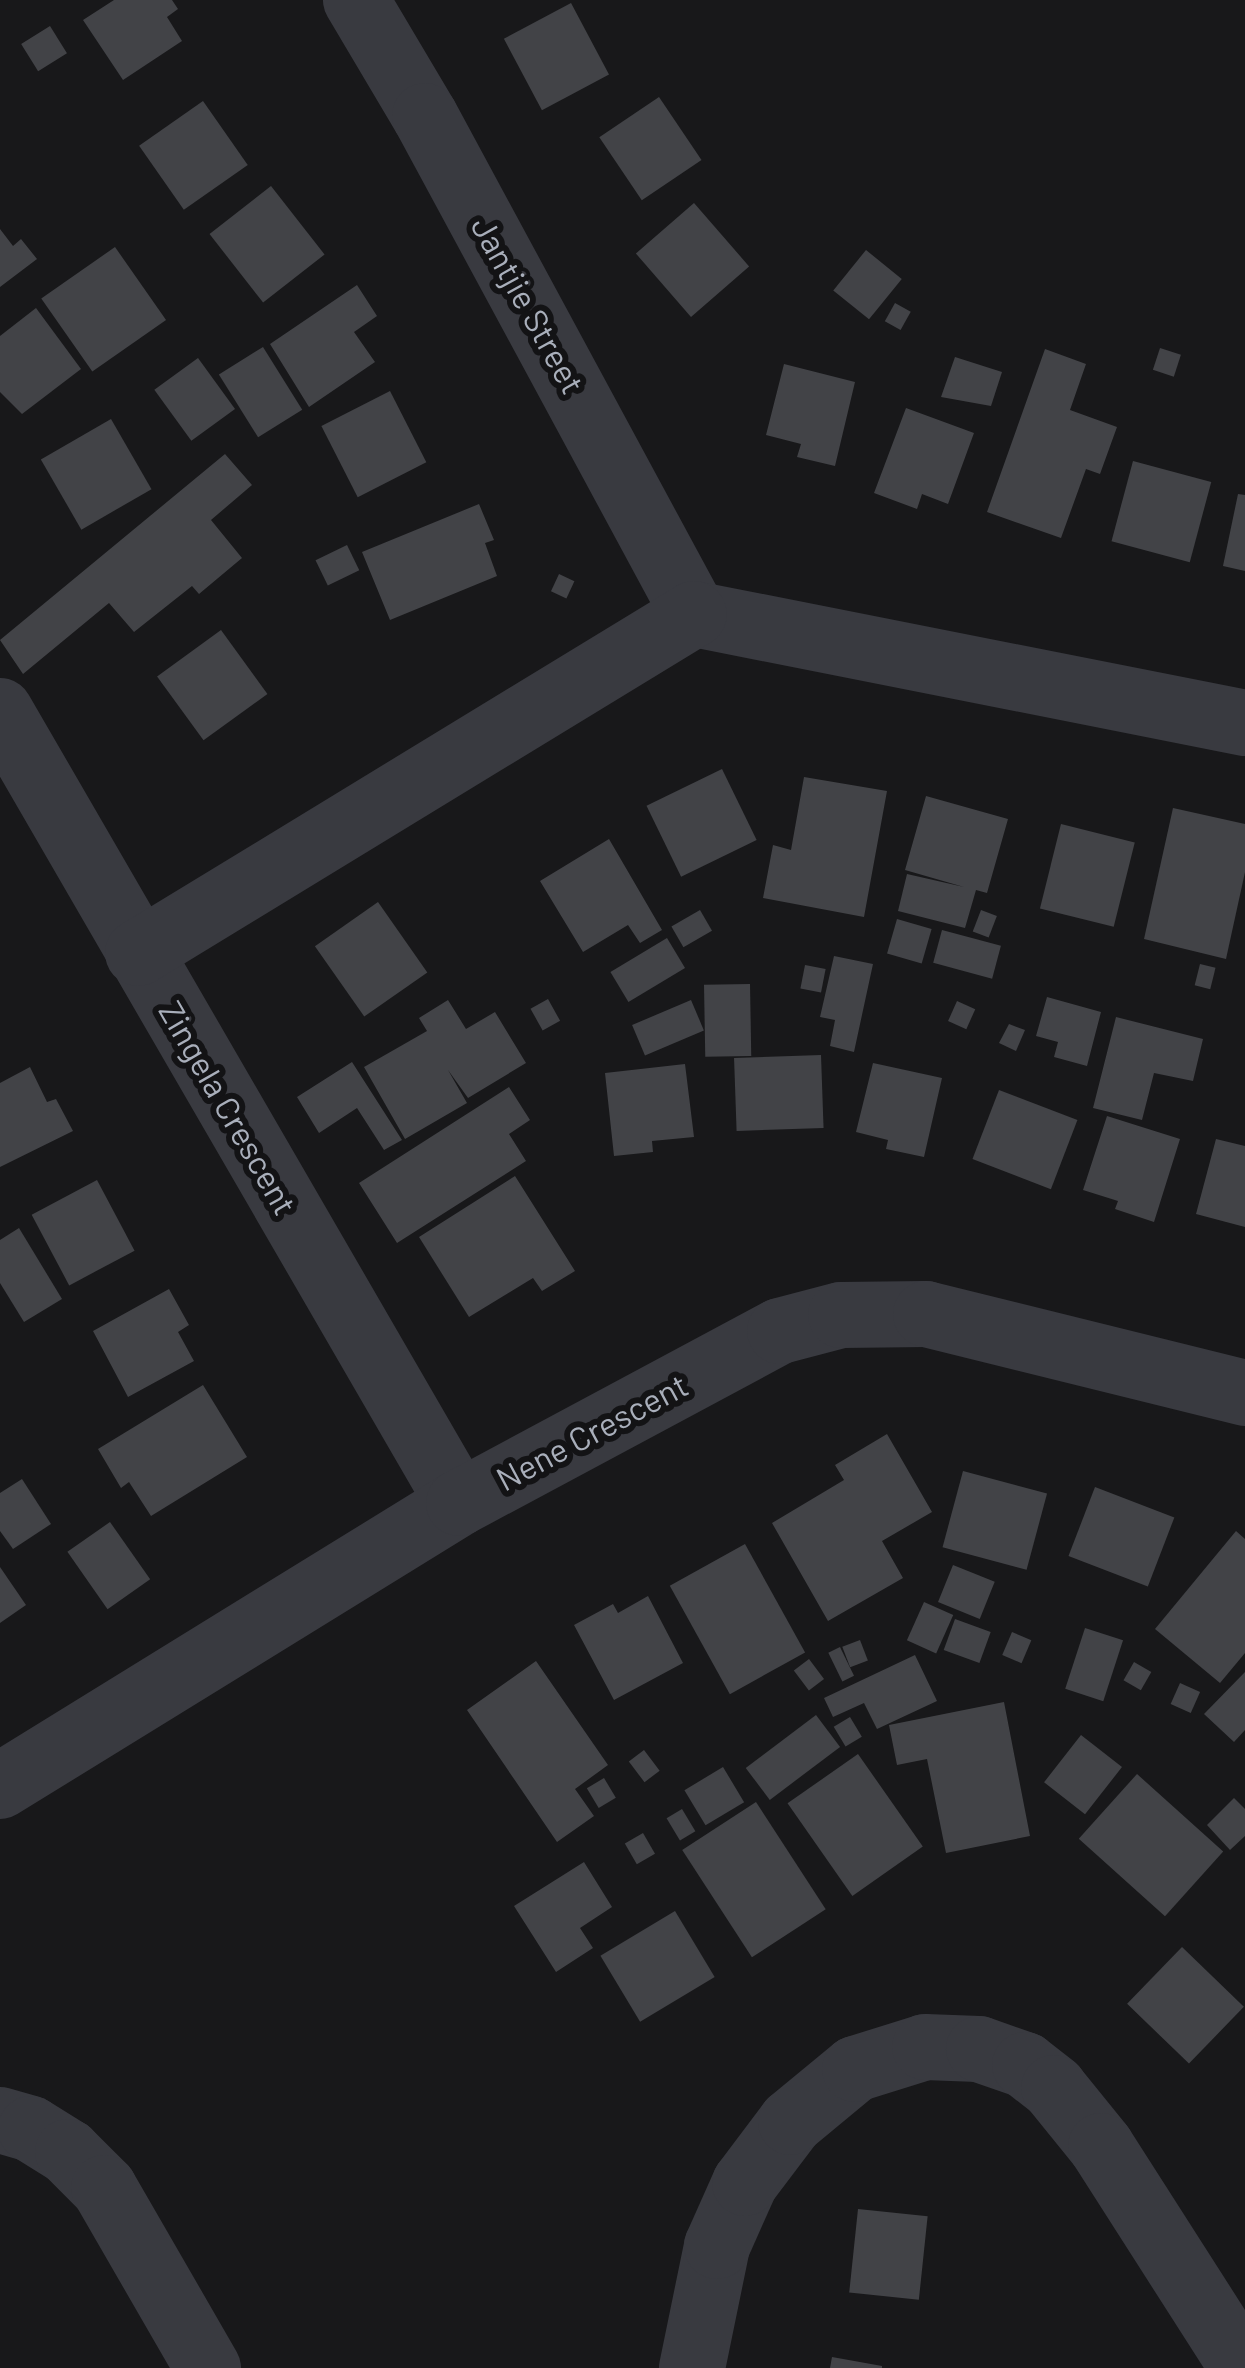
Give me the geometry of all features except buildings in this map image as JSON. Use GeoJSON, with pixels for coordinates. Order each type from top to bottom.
{"type":"FeatureCollection","features":[{"type":"Feature","properties":{"kind":"street","name":"Jantjie Street"},"geometry":{"type":"LineString","coordinates":[[356,0],[425,116],[694,614]]}},
{"type":"Feature","properties":{"kind":"street"},"geometry":{"type":"LineString","coordinates":[[138,953],[694,614],[1245,723]]}},
{"type":"Feature","properties":{"kind":"street","name":"Zingela Crescent"},"geometry":{"type":"LineString","coordinates":[[0,711],[459,1503]]}},
{"type":"Feature","properties":{"kind":"street","name":"Nene Crescent"},"geometry":{"type":"LineString","coordinates":[[0,1786],[459,1503],[780,1331],[842,1315],[926,1314],[1245,1393]]}},
{"type":"Feature","properties":{"kind":"street"},"geometry":{"type":"LineString","coordinates":[[692,2368],[717,2246],[745,2183],[791,2122],[855,2069],[925,2047],[979,2049],[1025,2065],[1054,2089],[1101,2146],[1243,2368]]}},
{"type":"Feature","properties":{"kind":"street"},"geometry":{"type":"LineString","coordinates":[[0,2120],[31,2129],[68,2152],[104,2188],[208,2368]]}}]}
